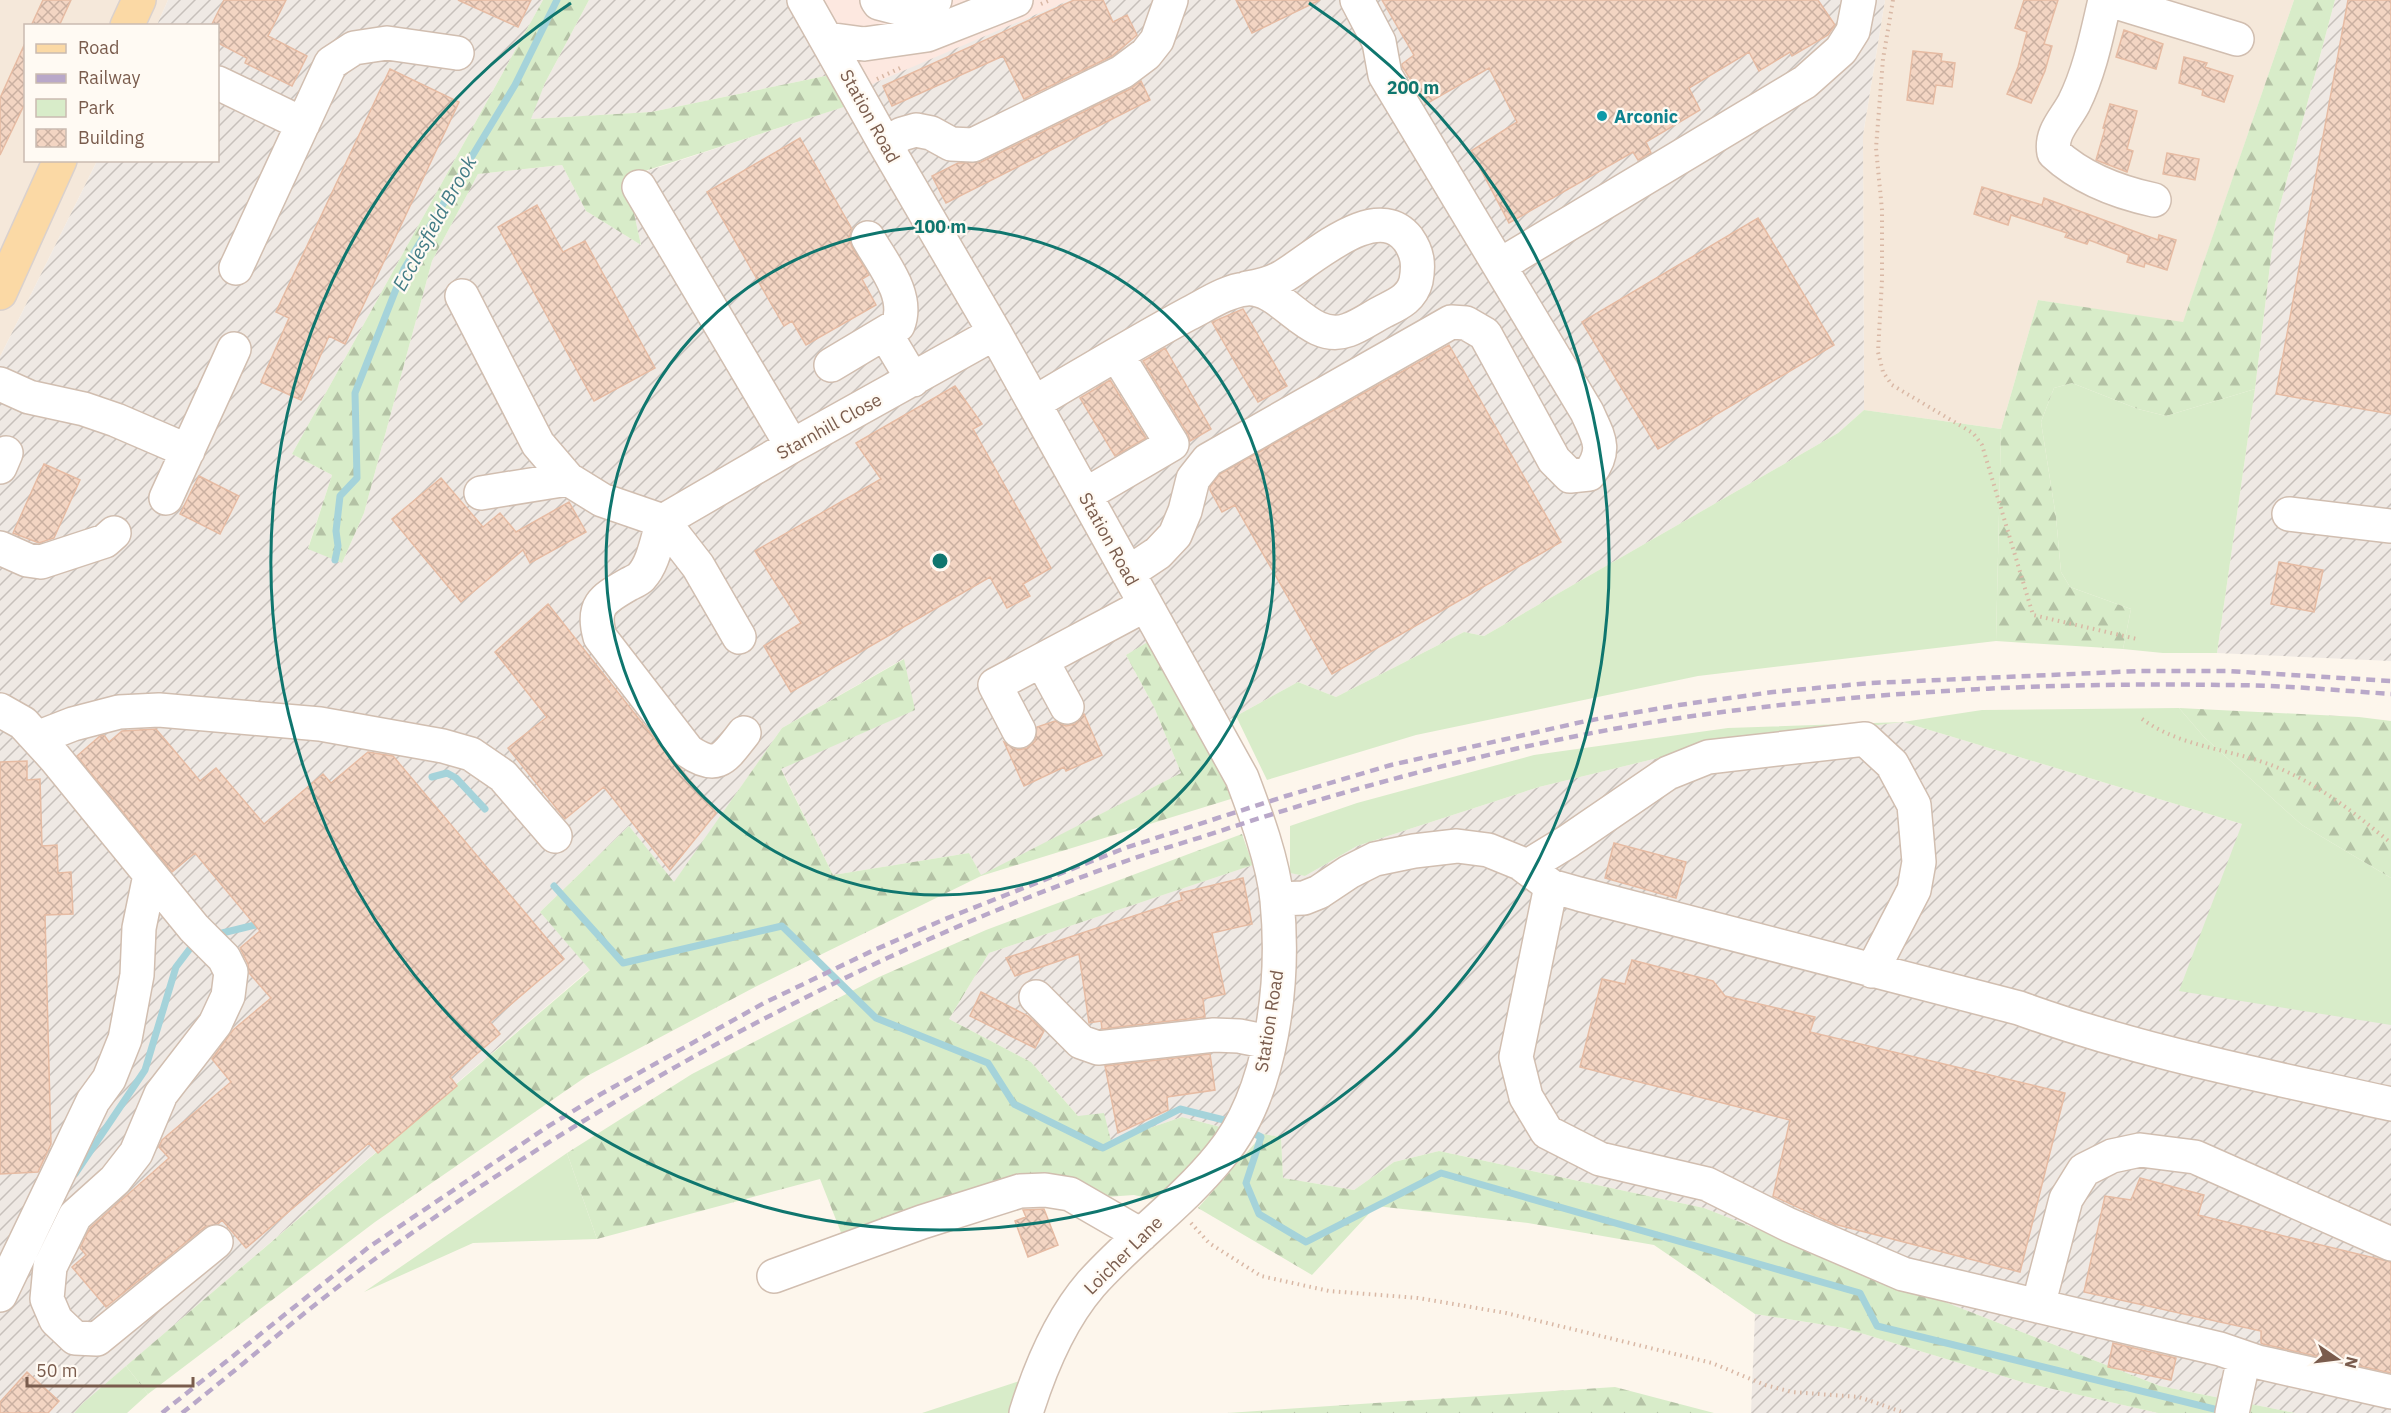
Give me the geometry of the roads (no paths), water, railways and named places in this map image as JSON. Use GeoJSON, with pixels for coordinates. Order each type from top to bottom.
{"type":"FeatureCollection","features":[{"type":"Feature","properties":{"kind":"main road"},"geometry":{"type":"LineString","coordinates":[[128,24],[139,0]]}},
{"type":"Feature","properties":{"kind":"main road"},"geometry":{"type":"LineString","coordinates":[[0,293],[59,162]]}},
{"type":"Feature","properties":{"kind":"street","name":"Station Road"},"geometry":{"type":"LineString","coordinates":[[804,0],[995,333],[1242,778],[1263,842],[1277,899],[1278,956],[1275,1002],[1269,1042],[1256,1094],[1241,1126]]}},
{"type":"Feature","properties":{"kind":"street"},"geometry":{"type":"LineString","coordinates":[[877,0],[879,3],[906,10],[935,0]]}},
{"type":"Feature","properties":{"kind":"street"},"geometry":{"type":"LineString","coordinates":[[826,39],[864,45],[927,35],[1016,0]]}},
{"type":"Feature","properties":{"kind":"street"},"geometry":{"type":"LineString","coordinates":[[885,144],[915,129],[931,133],[951,144],[973,145],[1122,72],[1146,54],[1157,40],[1171,0]]}},
{"type":"Feature","properties":{"kind":"street"},"geometry":{"type":"LineString","coordinates":[[1128,573],[1158,552],[1175,535],[1185,511],[1193,479],[1208,460],[1451,322],[1466,323],[1485,334],[1554,460],[1570,476],[1589,474],[1599,461],[1600,442],[1587,412],[1385,75],[1379,42],[1357,0]]}},
{"type":"Feature","properties":{"kind":"street"},"geometry":{"type":"LineString","coordinates":[[1500,265],[1805,82],[1840,50],[1852,31],[1859,0]]}},
{"type":"Feature","properties":{"kind":"street"},"geometry":{"type":"LineString","coordinates":[[2154,201],[2124,194],[2084,176],[2054,153],[2054,136],[2074,102],[2086,73],[2107,0],[2237,39]]}},
{"type":"Feature","properties":{"kind":"street"},"geometry":{"type":"LineString","coordinates":[[236,268],[331,63],[354,48],[387,43],[457,53]]}},
{"type":"Feature","properties":{"kind":"street"},"geometry":{"type":"LineString","coordinates":[[219,83],[303,124]]}},
{"type":"Feature","properties":{"kind":"street"},"geometry":{"type":"LineString","coordinates":[[639,187],[792,446]]}},
{"type":"Feature","properties":{"kind":"street"},"geometry":{"type":"LineString","coordinates":[[1034,403],[1223,296],[1247,288],[1267,285],[1283,277],[1353,231],[1380,225],[1401,231],[1414,248],[1419,266],[1414,286],[1406,300],[1346,331],[1326,331],[1304,321],[1267,292],[1247,288]]}},
{"type":"Feature","properties":{"kind":"street"},"geometry":{"type":"LineString","coordinates":[[831,365],[898,325],[901,316],[902,303],[897,289],[868,238]]}},
{"type":"Feature","properties":{"kind":"street"},"geometry":{"type":"LineString","coordinates":[[462,296],[538,444],[568,479],[602,500],[663,521],[698,566],[739,637]]}},
{"type":"Feature","properties":{"kind":"street"},"geometry":{"type":"LineString","coordinates":[[885,333],[913,380]]}},
{"type":"Feature","properties":{"kind":"street","name":"Starnhill Close"},"geometry":{"type":"LineString","coordinates":[[663,521],[995,333]]}},
{"type":"Feature","properties":{"kind":"street"},"geometry":{"type":"LineString","coordinates":[[166,498],[234,349]]}},
{"type":"Feature","properties":{"kind":"street"},"geometry":{"type":"LineString","coordinates":[[1085,495],[1172,444],[1117,355]]}},
{"type":"Feature","properties":{"kind":"street"},"geometry":{"type":"LineString","coordinates":[[0,384],[29,397],[84,409],[116,420],[188,451]]}},
{"type":"Feature","properties":{"kind":"street"},"geometry":{"type":"LineString","coordinates":[[481,494],[568,479]]}},
{"type":"Feature","properties":{"kind":"street"},"geometry":{"type":"LineString","coordinates":[[2289,514],[2391,526]]}},
{"type":"Feature","properties":{"kind":"street"},"geometry":{"type":"LineString","coordinates":[[663,521],[651,560],[640,578],[602,603],[596,613],[600,637],[688,751],[702,760],[713,762],[725,756],[744,733]]}},
{"type":"Feature","properties":{"kind":"street"},"geometry":{"type":"LineString","coordinates":[[0,548],[27,560],[41,562],[105,541],[114,533]]}},
{"type":"Feature","properties":{"kind":"street"},"geometry":{"type":"LineString","coordinates":[[1019,731],[995,685],[1145,605]]}},
{"type":"Feature","properties":{"kind":"street"},"geometry":{"type":"LineString","coordinates":[[1042,661],[1067,707]]}},
{"type":"Feature","properties":{"kind":"street"},"geometry":{"type":"LineString","coordinates":[[0,710],[23,723],[37,738],[194,928],[224,958],[231,972],[228,996],[215,1024],[161,1094],[136,1153],[115,1180],[75,1216],[50,1267],[47,1299],[56,1320],[75,1338],[97,1339],[216,1242]]}},
{"type":"Feature","properties":{"kind":"street"},"geometry":{"type":"LineString","coordinates":[[37,738],[74,724],[119,712],[159,710],[320,724],[443,746],[471,754],[503,776],[555,836]]}},
{"type":"Feature","properties":{"kind":"street"},"geometry":{"type":"LineString","coordinates":[[1872,971],[1914,890],[1919,862],[1914,805],[1892,764],[1866,739],[1708,757],[1668,773],[1567,842],[1539,877],[1516,1057],[1526,1097],[1547,1132],[1600,1159],[1707,1184],[1789,1225],[1903,1274],[2391,1392]]}},
{"type":"Feature","properties":{"kind":"street"},"geometry":{"type":"LineString","coordinates":[[1277,899],[1304,898],[1319,892],[1348,872],[1375,859],[1457,846],[1488,850],[1539,877],[1872,971],[2019,1008],[2060,1023],[2191,1060],[2391,1104]]}},
{"type":"Feature","properties":{"kind":"street"},"geometry":{"type":"LineString","coordinates":[[1,1290],[93,1101],[109,1079],[125,1039],[137,975],[139,928],[150,875]]}},
{"type":"Feature","properties":{"kind":"street"},"geometry":{"type":"LineString","coordinates":[[1036,997],[1081,1042],[1098,1048],[1214,1035],[1239,1036],[1269,1042]]}},
{"type":"Feature","properties":{"kind":"street","name":"Loicher Lane"},"geometry":{"type":"LineString","coordinates":[[1026,1413],[1037,1377],[1072,1310],[1091,1285],[1220,1157],[1241,1126]]}},
{"type":"Feature","properties":{"kind":"street"},"geometry":{"type":"LineString","coordinates":[[2038,1306],[2066,1199],[2084,1170],[2112,1156],[2140,1150],[2195,1157],[2391,1244]]}},
{"type":"Feature","properties":{"kind":"street"},"geometry":{"type":"LineString","coordinates":[[774,1276],[922,1222],[1020,1191],[1045,1190],[1070,1194],[1141,1235]]}},
{"type":"Feature","properties":{"kind":"street"},"geometry":{"type":"LineString","coordinates":[[2234,1404],[2244,1358]]}},
{"type":"Feature","properties":{"kind":"waterway","name":"Ecclesfield Brook"},"geometry":{"type":"LineString","coordinates":[[335,560],[338,546],[336,531],[340,496],[357,478],[355,393],[404,269],[515,85],[557,0]]}},
{"type":"Feature","properties":{"kind":"waterway"},"geometry":{"type":"LineString","coordinates":[[432,777],[447,773],[456,778],[485,809]]}},
{"type":"Feature","properties":{"kind":"waterway"},"geometry":{"type":"LineString","coordinates":[[554,886],[623,963],[782,926],[876,1018],[988,1063],[1014,1104],[1103,1148],[1180,1109],[1232,1122]]}},
{"type":"Feature","properties":{"kind":"waterway"},"geometry":{"type":"LineString","coordinates":[[214,935],[255,925]]}},
{"type":"Feature","properties":{"kind":"waterway"},"geometry":{"type":"LineString","coordinates":[[75,1174],[145,1070],[176,967],[195,942]]}},
{"type":"Feature","properties":{"kind":"waterway"},"geometry":{"type":"LineString","coordinates":[[1247,1130],[1261,1137],[1246,1183],[1259,1214],[1306,1242],[1441,1173],[1860,1293],[1877,1326],[2222,1411]]}},
{"type":"Feature","properties":{"kind":"railway"},"geometry":{"type":"LineString","coordinates":[[162,1413],[369,1247],[547,1127],[601,1094],[764,1003],[872,951],[945,919],[1125,848],[1391,765],[1586,721],[1773,692],[1871,683],[2140,671],[2228,671],[2391,681]]}},
{"type":"Feature","properties":{"kind":"railway"},"geometry":{"type":"LineString","coordinates":[[182,1413],[304,1313],[379,1256],[522,1159],[672,1069],[799,1001],[928,939],[1061,885],[1142,856],[1288,809],[1400,777],[1514,749],[1628,726],[1752,708],[1954,690],[2089,685],[2245,685],[2391,694]]}},
{"type":"Feature","properties":{"kind":"place","name":"Arconic"},"geometry":{"type":"Point","coordinates":[1602,116]}}]}
